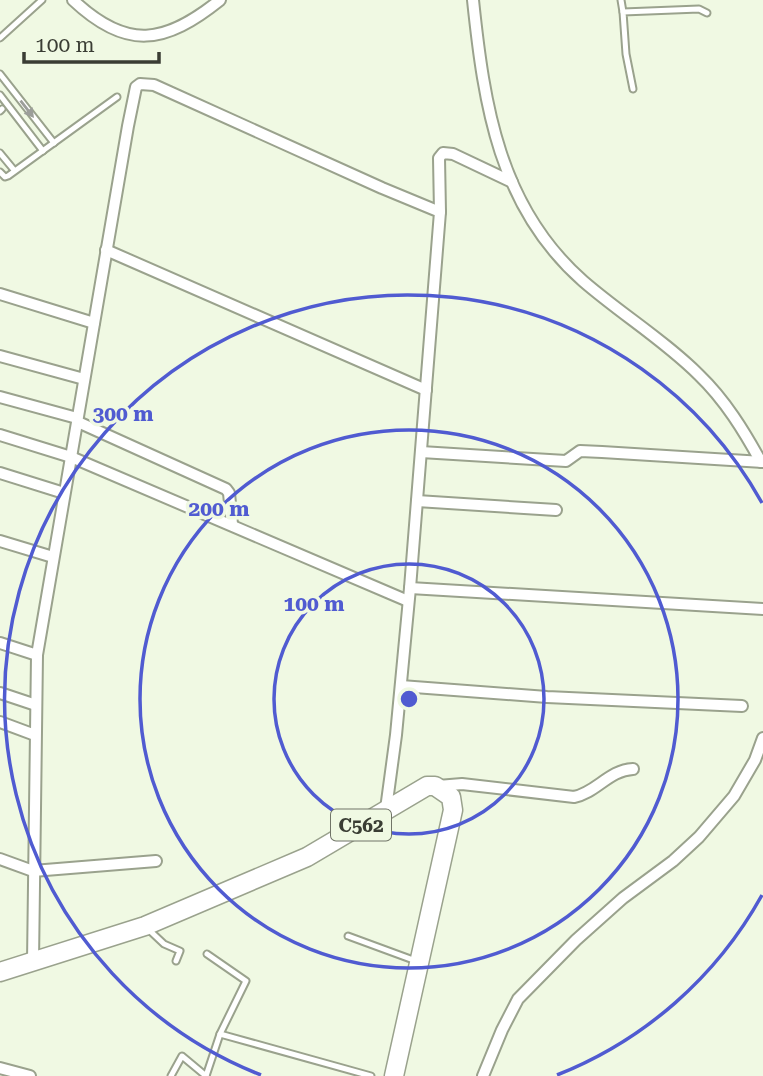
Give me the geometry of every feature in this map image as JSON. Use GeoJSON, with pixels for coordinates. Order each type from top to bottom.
{"type":"FeatureCollection","features":[{"type":"Feature","properties":{"kind":"main road","name":"C562"},"geometry":{"type":"LineString","coordinates":[[0,972],[145,926],[307,858],[386,809],[427,786],[435,786]]}},
{"type":"Feature","properties":{"kind":"main road"},"geometry":{"type":"LineString","coordinates":[[394,1076],[453,810],[451,797],[435,786]]}},
{"type":"Feature","properties":{"kind":"street"},"geometry":{"type":"LineString","coordinates":[[73,0],[107,27],[143,37],[161,35],[183,27],[220,0]]}},
{"type":"Feature","properties":{"kind":"street"},"geometry":{"type":"LineString","coordinates":[[473,0],[487,105],[512,182],[533,222],[582,280],[702,377],[726,406],[762,462]]}},
{"type":"Feature","properties":{"kind":"street"},"geometry":{"type":"LineString","coordinates":[[33,962],[37,655],[136,87],[146,83],[440,212]]}},
{"type":"Feature","properties":{"kind":"street"},"geometry":{"type":"LineString","coordinates":[[386,809],[410,588],[440,212],[439,158],[443,153],[453,155],[512,182]]}},
{"type":"Feature","properties":{"kind":"street"},"geometry":{"type":"LineString","coordinates":[[106,250],[426,390]]}},
{"type":"Feature","properties":{"kind":"street"},"geometry":{"type":"LineString","coordinates":[[0,294],[94,323]]}},
{"type":"Feature","properties":{"kind":"street"},"geometry":{"type":"LineString","coordinates":[[0,356],[84,379]]}},
{"type":"Feature","properties":{"kind":"street"},"geometry":{"type":"LineString","coordinates":[[0,397],[78,420],[226,489],[229,493],[232,524]]}},
{"type":"Feature","properties":{"kind":"street"},"geometry":{"type":"LineString","coordinates":[[0,435],[71,457],[408,601]]}},
{"type":"Feature","properties":{"kind":"street"},"geometry":{"type":"LineString","coordinates":[[421,452],[566,461],[580,452],[602,452],[762,462]]}},
{"type":"Feature","properties":{"kind":"street"},"geometry":{"type":"LineString","coordinates":[[0,473],[64,493]]}},
{"type":"Feature","properties":{"kind":"street"},"geometry":{"type":"LineString","coordinates":[[417,501],[556,510]]}},
{"type":"Feature","properties":{"kind":"street"},"geometry":{"type":"LineString","coordinates":[[0,541],[53,557]]}},
{"type":"Feature","properties":{"kind":"street"},"geometry":{"type":"LineString","coordinates":[[410,588],[763,609]]}},
{"type":"Feature","properties":{"kind":"street"},"geometry":{"type":"LineString","coordinates":[[0,643],[37,655]]}},
{"type":"Feature","properties":{"kind":"street"},"geometry":{"type":"LineString","coordinates":[[401,686],[547,697],[742,706]]}},
{"type":"Feature","properties":{"kind":"street"},"geometry":{"type":"LineString","coordinates":[[0,693],[36,705]]}},
{"type":"Feature","properties":{"kind":"street"},"geometry":{"type":"LineString","coordinates":[[0,722],[35,735]]}},
{"type":"Feature","properties":{"kind":"street"},"geometry":{"type":"LineString","coordinates":[[483,1076],[518,999],[586,931],[699,837],[733,796],[755,760],[763,738]]}},
{"type":"Feature","properties":{"kind":"street"},"geometry":{"type":"LineString","coordinates":[[435,786],[462,784],[574,797],[582,795],[615,773],[633,769]]}},
{"type":"Feature","properties":{"kind":"street"},"geometry":{"type":"LineString","coordinates":[[0,859],[33,871],[156,862]]}},
{"type":"Feature","properties":{"kind":"street"},"geometry":{"type":"LineString","coordinates":[[6,1072],[30,1076]]}},
{"type":"Feature","properties":{"kind":"lane"},"geometry":{"type":"LineString","coordinates":[[0,38],[42,0]]}},
{"type":"Feature","properties":{"kind":"lane"},"geometry":{"type":"LineString","coordinates":[[621,0],[626,54],[633,89]]}},
{"type":"Feature","properties":{"kind":"lane"},"geometry":{"type":"LineString","coordinates":[[623,12],[699,9],[707,13]]}},
{"type":"Feature","properties":{"kind":"lane"},"geometry":{"type":"LineString","coordinates":[[0,74],[54,143]]}},
{"type":"Feature","properties":{"kind":"lane"},"geometry":{"type":"LineString","coordinates":[[0,95],[43,150]]}},
{"type":"Feature","properties":{"kind":"lane"},"geometry":{"type":"LineString","coordinates":[[0,172],[5,177],[117,97]]}},
{"type":"Feature","properties":{"kind":"lane"},"geometry":{"type":"LineString","coordinates":[[0,153],[15,170]]}},
{"type":"Feature","properties":{"kind":"lane"},"geometry":{"type":"LineString","coordinates":[[145,926],[164,944],[180,951],[176,961]]}},
{"type":"Feature","properties":{"kind":"lane"},"geometry":{"type":"LineString","coordinates":[[348,936],[419,962]]}},
{"type":"Feature","properties":{"kind":"lane"},"geometry":{"type":"LineString","coordinates":[[171,1076],[182,1056],[206,1076],[220,1034],[246,981],[207,954]]}},
{"type":"Feature","properties":{"kind":"lane"},"geometry":{"type":"LineString","coordinates":[[220,1034],[371,1076]]}}]}
